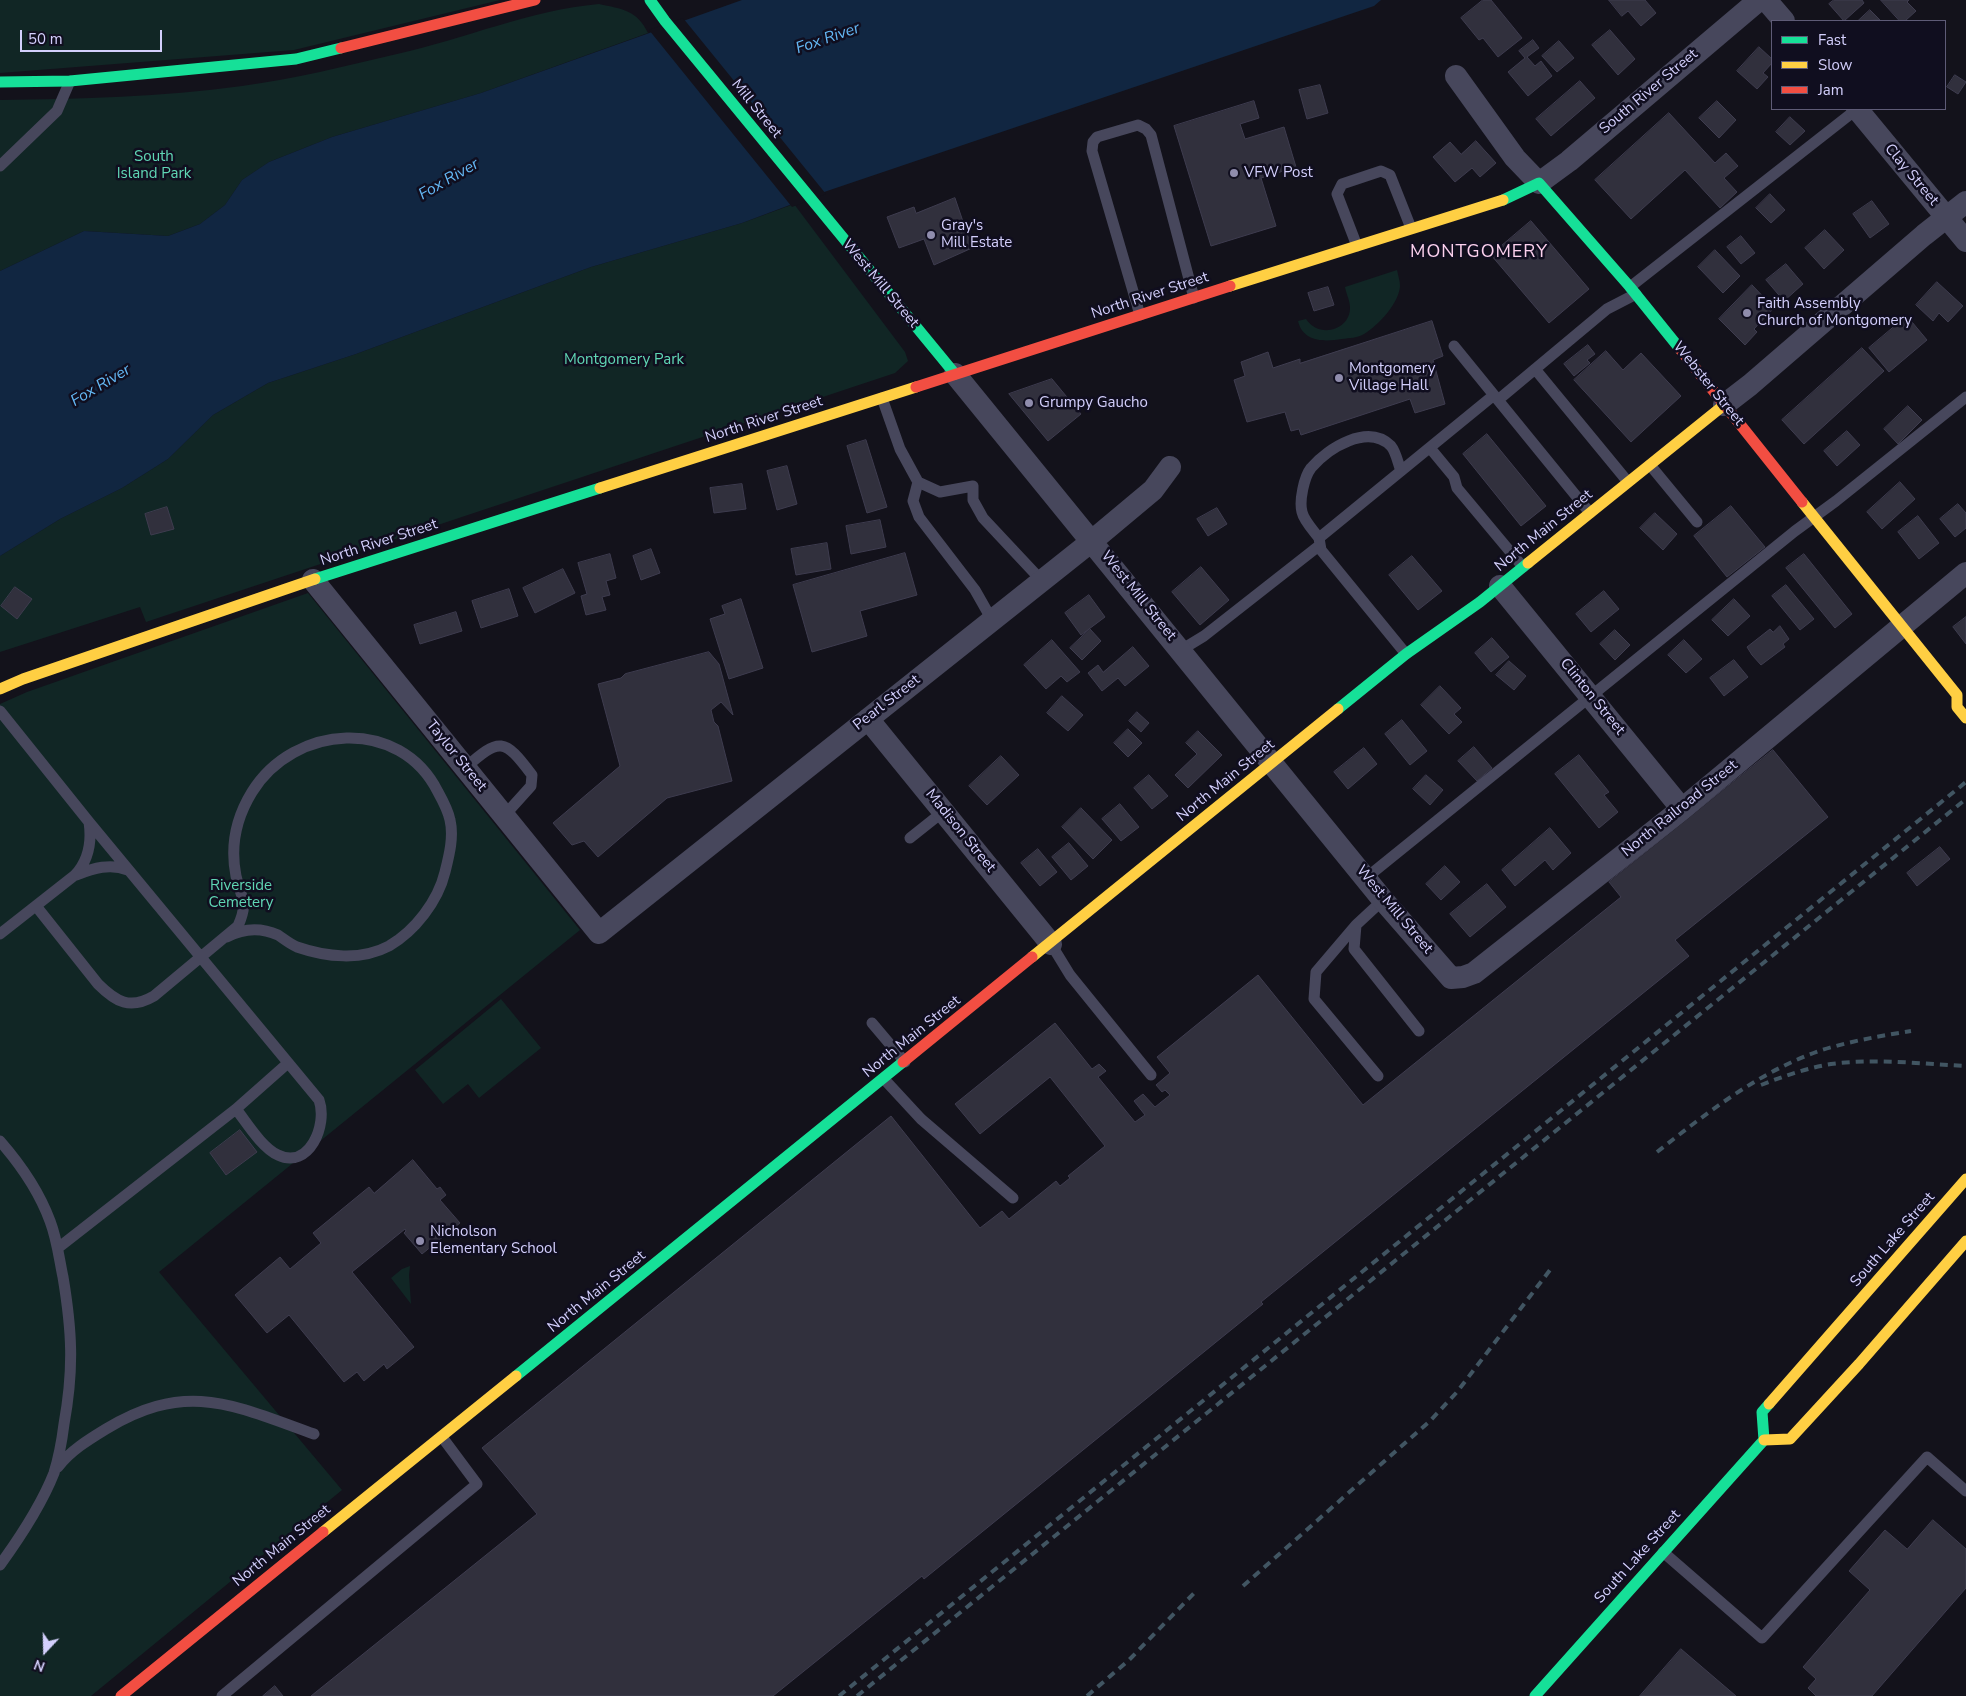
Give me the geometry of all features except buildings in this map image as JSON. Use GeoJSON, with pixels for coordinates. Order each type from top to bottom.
{"type":"FeatureCollection","features":[{"type":"Feature","properties":{"kind":"street"},"geometry":{"type":"LineString","coordinates":[[0,82],[70,81],[296,58],[534,0]]}},
{"type":"Feature","properties":{"kind":"street","name":"Mill Street"},"geometry":{"type":"LineString","coordinates":[[650,0],[664,21],[823,216]]}},
{"type":"Feature","properties":{"kind":"street","name":"South River Street"},"geometry":{"type":"LineString","coordinates":[[1539,183],[1569,160],[1759,0]]}},
{"type":"Feature","properties":{"kind":"street"},"geometry":{"type":"LineString","coordinates":[[1766,0],[1783,20]]}},
{"type":"Feature","properties":{"kind":"street","name":"Webster Street"},"geometry":{"type":"LineString","coordinates":[[1456,76],[1514,158],[1539,183],[1633,290],[1902,626],[1962,696],[1957,706],[1966,718]]}},
{"type":"Feature","properties":{"kind":"street","name":"Clay Street"},"geometry":{"type":"LineString","coordinates":[[1858,110],[1966,241]]}},
{"type":"Feature","properties":{"kind":"street","name":"North River Street"},"geometry":{"type":"LineString","coordinates":[[0,689],[24,678],[313,580],[1411,228],[1491,206],[1539,183]]}},
{"type":"Feature","properties":{"kind":"street"},"geometry":{"type":"LineString","coordinates":[[1724,405],[1966,202]]}},
{"type":"Feature","properties":{"kind":"street","name":"West Mill Street"},"geometry":{"type":"LineString","coordinates":[[823,216],[1092,540],[1383,900],[1451,978]]}},
{"type":"Feature","properties":{"kind":"street","name":"North Main Street"},"geometry":{"type":"LineString","coordinates":[[121,1696],[1051,944],[1406,654],[1480,602],[1724,405]]}},
{"type":"Feature","properties":{"kind":"street","name":"Pearl Street"},"geometry":{"type":"LineString","coordinates":[[599,933],[1042,581],[1153,490],[1170,467]]}},
{"type":"Feature","properties":{"kind":"street","name":"North Railroad Street"},"geometry":{"type":"LineString","coordinates":[[1451,978],[1463,977],[1474,973],[1682,809],[1966,574]]}},
{"type":"Feature","properties":{"kind":"street","name":"Taylor Street"},"geometry":{"type":"LineString","coordinates":[[313,580],[599,933]]}},
{"type":"Feature","properties":{"kind":"street","name":"Clinton Street"},"geometry":{"type":"LineString","coordinates":[[1500,586],[1591,695],[1682,809]]}},
{"type":"Feature","properties":{"kind":"street","name":"Madison Street"},"geometry":{"type":"LineString","coordinates":[[868,719],[1051,944]]}},
{"type":"Feature","properties":{"kind":"street","name":"South Lake Street"},"geometry":{"type":"LineString","coordinates":[[1534,1696],[1764,1440],[1762,1412],[1966,1180]]}},
{"type":"Feature","properties":{"kind":"street"},"geometry":{"type":"LineString","coordinates":[[1764,1440],[1790,1439],[1859,1364],[1966,1241]]}},
{"type":"Feature","properties":{"kind":"lane"},"geometry":{"type":"LineString","coordinates":[[0,166],[57,111],[70,81]]}},
{"type":"Feature","properties":{"kind":"lane"},"geometry":{"type":"LineString","coordinates":[[1181,650],[1204,636],[1319,542],[1401,471],[1535,368],[1856,110]]}},
{"type":"Feature","properties":{"kind":"lane"},"geometry":{"type":"LineString","coordinates":[[1140,315],[1092,151],[1093,142],[1097,138],[1113,132],[1138,125],[1146,128],[1151,135],[1194,298]]}},
{"type":"Feature","properties":{"kind":"lane"},"geometry":{"type":"LineString","coordinates":[[1357,246],[1337,194],[1342,184],[1381,171],[1390,175],[1411,228]]}},
{"type":"Feature","properties":{"kind":"lane"},"geometry":{"type":"LineString","coordinates":[[1454,346],[1590,513]]}},
{"type":"Feature","properties":{"kind":"lane"},"geometry":{"type":"LineString","coordinates":[[1535,368],[1628,482]]}},
{"type":"Feature","properties":{"kind":"lane"},"geometry":{"type":"LineString","coordinates":[[1366,878],[1814,516],[1836,502],[1966,397]]}},
{"type":"Feature","properties":{"kind":"lane"},"geometry":{"type":"LineString","coordinates":[[882,398],[900,449],[918,482],[940,492],[972,486],[973,500],[983,518],[1042,581]]}},
{"type":"Feature","properties":{"kind":"lane"},"geometry":{"type":"LineString","coordinates":[[1401,471],[1392,448],[1382,439],[1368,436],[1347,440],[1310,469],[1301,494],[1302,513],[1319,542],[1321,550],[1406,654]]}},
{"type":"Feature","properties":{"kind":"lane"},"geometry":{"type":"LineString","coordinates":[[1430,448],[1454,477],[1457,488],[1523,567]]}},
{"type":"Feature","properties":{"kind":"lane"},"geometry":{"type":"LineString","coordinates":[[1650,465],[1697,522]]}},
{"type":"Feature","properties":{"kind":"lane"},"geometry":{"type":"LineString","coordinates":[[918,482],[913,501],[919,517],[975,590],[992,620]]}},
{"type":"Feature","properties":{"kind":"lane"},"geometry":{"type":"LineString","coordinates":[[0,711],[89,822],[319,1100],[322,1109],[319,1133],[308,1150],[287,1158],[268,1149],[236,1109]]}},
{"type":"Feature","properties":{"kind":"lane"},"geometry":{"type":"LineString","coordinates":[[36,906],[107,993],[126,1003],[145,1002],[227,937],[238,926],[245,904],[236,878],[233,844],[236,829],[252,793],[276,763],[308,745],[351,737],[390,746],[408,756],[425,771],[445,805],[450,820],[451,836],[442,883],[433,902],[407,933],[389,946],[370,954],[352,956],[317,952],[296,946],[276,934],[248,928],[227,937]]}},
{"type":"Feature","properties":{"kind":"lane"},"geometry":{"type":"LineString","coordinates":[[465,768],[487,749],[501,745],[515,752],[532,775],[531,786],[504,816]]}},
{"type":"Feature","properties":{"kind":"lane"},"geometry":{"type":"LineString","coordinates":[[910,838],[944,811]]}},
{"type":"Feature","properties":{"kind":"lane"},"geometry":{"type":"LineString","coordinates":[[0,934],[75,875],[83,866],[87,857],[91,834],[89,822]]}},
{"type":"Feature","properties":{"kind":"lane"},"geometry":{"type":"LineString","coordinates":[[75,875],[100,867],[114,866],[129,870]]}},
{"type":"Feature","properties":{"kind":"lane"},"geometry":{"type":"LineString","coordinates":[[1378,1076],[1314,999],[1316,972],[1356,925],[1383,900]]}},
{"type":"Feature","properties":{"kind":"lane"},"geometry":{"type":"LineString","coordinates":[[1356,925],[1354,949],[1418,1031]]}},
{"type":"Feature","properties":{"kind":"lane"},"geometry":{"type":"LineString","coordinates":[[1051,944],[1070,975],[1151,1075]]}},
{"type":"Feature","properties":{"kind":"lane"},"geometry":{"type":"LineString","coordinates":[[872,1023],[905,1062]]}},
{"type":"Feature","properties":{"kind":"lane"},"geometry":{"type":"LineString","coordinates":[[58,1248],[236,1109],[288,1063]]}},
{"type":"Feature","properties":{"kind":"lane"},"geometry":{"type":"LineString","coordinates":[[884,1079],[921,1119],[1013,1198]]}},
{"type":"Feature","properties":{"kind":"lane"},"geometry":{"type":"LineString","coordinates":[[0,1141],[18,1161],[37,1192],[50,1222],[58,1248],[70,1324],[72,1353],[66,1416],[54,1472]]}},
{"type":"Feature","properties":{"kind":"lane"},"geometry":{"type":"LineString","coordinates":[[0,1564],[32,1517],[54,1472],[66,1456],[120,1421],[163,1404],[182,1401],[224,1404],[314,1434]]}},
{"type":"Feature","properties":{"kind":"lane"},"geometry":{"type":"LineString","coordinates":[[222,1696],[477,1484],[442,1437]]}},
{"type":"Feature","properties":{"kind":"lane"},"geometry":{"type":"LineString","coordinates":[[1662,1552],[1762,1638],[1927,1457],[1966,1491]]}},
{"type":"Feature","properties":{"kind":"green space"},"geometry":{"type":"Polygon","coordinates":[[[0,0],[500,0],[294,50],[0,73],[0,0]]]}},
{"type":"Feature","properties":{"kind":"green space","name":"South Island Park"},"geometry":{"type":"Polygon","coordinates":[[[599,4],[622,9],[634,15],[644,25],[648,33],[481,93],[332,137],[269,162],[242,180],[225,205],[200,224],[168,236],[84,231],[0,271],[0,100],[151,95],[212,90],[261,83],[320,72],[422,48],[548,12],[599,4]]]}},
{"type":"Feature","properties":{"kind":"green space","name":"Montgomery Park"},"geometry":{"type":"Polygon","coordinates":[[[794,204],[905,352],[908,361],[895,373],[146,622],[140,607],[0,652],[0,556],[60,519],[122,488],[168,459],[213,415],[268,383],[356,354],[591,267],[742,223],[794,204]]]}},
{"type":"Feature","properties":{"kind":"green space"},"geometry":{"type":"Polygon","coordinates":[[[1397,270],[1400,286],[1396,299],[1382,319],[1364,334],[1353,338],[1321,340],[1309,337],[1304,333],[1298,321],[1306,319],[1319,329],[1326,330],[1334,329],[1346,321],[1350,307],[1345,287],[1397,270]]]}},
{"type":"Feature","properties":{"kind":"green space","name":"Riverside Cemetery"},"geometry":{"type":"Polygon","coordinates":[[[308,593],[580,930],[159,1272],[342,1490],[91,1696],[0,1696],[0,704],[27,692],[308,593]]]}},
{"type":"Feature","properties":{"kind":"green space"},"geometry":{"type":"Polygon","coordinates":[[[501,999],[541,1048],[479,1098],[468,1084],[443,1104],[415,1070],[501,999]]]}},
{"type":"Feature","properties":{"kind":"green space"},"geometry":{"type":"Polygon","coordinates":[[[410,1266],[411,1304],[391,1278],[402,1269],[410,1266]]]}},
{"type":"Feature","properties":{"kind":"water","name":"Fox River"},"geometry":{"type":"Polygon","coordinates":[[[742,0],[1381,0],[1374,6],[827,191],[742,223],[591,267],[356,354],[268,383],[213,415],[168,459],[122,488],[60,519],[0,556],[0,271],[84,231],[168,236],[200,224],[225,205],[242,180],[269,162],[332,137],[481,93],[742,0]]]}},
{"type":"Feature","properties":{"kind":"pier"},"geometry":{"type":"Polygon","coordinates":[[[683,18],[826,194],[792,207],[649,30],[683,18]]]}},
{"type":"Feature","properties":{"kind":"railway"},"geometry":{"type":"LineString","coordinates":[[839,1696],[1966,782]]}},
{"type":"Feature","properties":{"kind":"railway"},"geometry":{"type":"LineString","coordinates":[[857,1696],[1966,799]]}},
{"type":"Feature","properties":{"kind":"railway"},"geometry":{"type":"LineString","coordinates":[[1657,1152],[1735,1094],[1777,1069],[1822,1050],[1866,1039],[1911,1031]]}},
{"type":"Feature","properties":{"kind":"railway"},"geometry":{"type":"LineString","coordinates":[[1761,1085],[1813,1068],[1848,1062],[1899,1062],[1966,1066]]}},
{"type":"Feature","properties":{"kind":"railway"},"geometry":{"type":"LineString","coordinates":[[1243,1586],[1430,1421],[1457,1392],[1550,1270]]}},
{"type":"Feature","properties":{"kind":"railway"},"geometry":{"type":"LineString","coordinates":[[1087,1696],[1129,1660],[1197,1590]]}},
{"type":"Feature","properties":{"kind":"traffic: fast"},"geometry":{"type":"LineString","coordinates":[[650,0],[665,21],[955,374]]}},
{"type":"Feature","properties":{"kind":"traffic: fast"},"geometry":{"type":"LineString","coordinates":[[0,82],[70,81],[296,59],[341,48]]}},
{"type":"Feature","properties":{"kind":"traffic: fast"},"geometry":{"type":"LineString","coordinates":[[1503,200],[1539,183],[1630,287],[1680,349]]}},
{"type":"Feature","properties":{"kind":"traffic: fast"},"geometry":{"type":"LineString","coordinates":[[315,579],[600,488]]}},
{"type":"Feature","properties":{"kind":"traffic: fast"},"geometry":{"type":"LineString","coordinates":[[1338,709],[1406,654],[1480,602],[1528,563]]}},
{"type":"Feature","properties":{"kind":"traffic: fast"},"geometry":{"type":"LineString","coordinates":[[516,1376],[903,1062]]}},
{"type":"Feature","properties":{"kind":"traffic: fast"},"geometry":{"type":"LineString","coordinates":[[1535,1696],[1764,1440],[1762,1412],[1769,1404]]}},
{"type":"Feature","properties":{"kind":"traffic: slow"},"geometry":{"type":"LineString","coordinates":[[1230,286],[1503,200]]}},
{"type":"Feature","properties":{"kind":"traffic: slow"},"geometry":{"type":"LineString","coordinates":[[600,488],[916,387]]}},
{"type":"Feature","properties":{"kind":"traffic: slow"},"geometry":{"type":"LineString","coordinates":[[1528,563],[1724,405]]}},
{"type":"Feature","properties":{"kind":"traffic: slow"},"geometry":{"type":"LineString","coordinates":[[1802,502],[1957,695],[1957,707],[1966,718]]}},
{"type":"Feature","properties":{"kind":"traffic: slow"},"geometry":{"type":"LineString","coordinates":[[0,689],[23,679],[315,579]]}},
{"type":"Feature","properties":{"kind":"traffic: slow"},"geometry":{"type":"LineString","coordinates":[[1032,957],[1338,709]]}},
{"type":"Feature","properties":{"kind":"traffic: slow"},"geometry":{"type":"LineString","coordinates":[[1769,1404],[1966,1179]]}},
{"type":"Feature","properties":{"kind":"traffic: slow"},"geometry":{"type":"LineString","coordinates":[[1764,1440],[1790,1439],[1859,1364],[1966,1241]]}},
{"type":"Feature","properties":{"kind":"traffic: slow"},"geometry":{"type":"LineString","coordinates":[[323,1532],[516,1376]]}},
{"type":"Feature","properties":{"kind":"traffic: jam"},"geometry":{"type":"LineString","coordinates":[[341,48],[535,0]]}},
{"type":"Feature","properties":{"kind":"traffic: jam"},"geometry":{"type":"LineString","coordinates":[[916,387],[1230,286]]}},
{"type":"Feature","properties":{"kind":"traffic: jam"},"geometry":{"type":"LineString","coordinates":[[1680,349],[1802,502]]}},
{"type":"Feature","properties":{"kind":"traffic: jam"},"geometry":{"type":"LineString","coordinates":[[903,1062],[1032,957]]}},
{"type":"Feature","properties":{"kind":"traffic: jam"},"geometry":{"type":"LineString","coordinates":[[121,1696],[323,1532]]}},
{"type":"Feature","properties":{"kind":"place","name":"VFW Post"},"geometry":{"type":"Point","coordinates":[1234,173]}},
{"type":"Feature","properties":{"kind":"place","name":"Gray's Mill Estate"},"geometry":{"type":"Point","coordinates":[931,235]}},
{"type":"Feature","properties":{"kind":"place","name":"Faith Assembly Church of Montgomery"},"geometry":{"type":"Point","coordinates":[1747,313]}},
{"type":"Feature","properties":{"kind":"place","name":"Montgomery Village Hall"},"geometry":{"type":"Point","coordinates":[1339,378]}},
{"type":"Feature","properties":{"kind":"place","name":"Grumpy Gaucho"},"geometry":{"type":"Point","coordinates":[1029,403]}},
{"type":"Feature","properties":{"kind":"place","name":"Nicholson Elementary School"},"geometry":{"type":"Point","coordinates":[420,1241]}},
{"type":"Feature","properties":{"kind":"district","name":"MONTGOMERY"},"geometry":{"type":"Point","coordinates":[1479,253]}}]}
